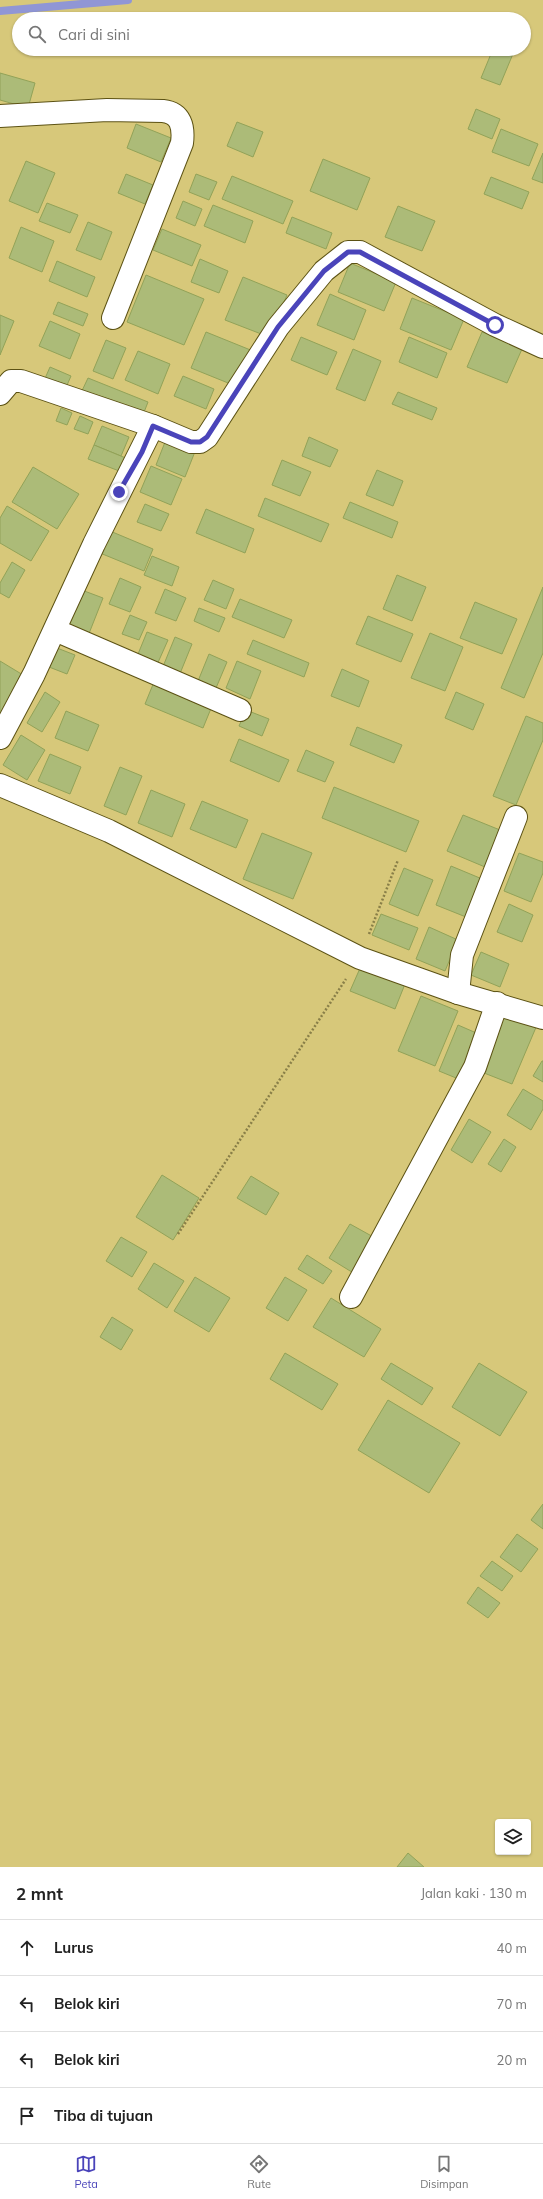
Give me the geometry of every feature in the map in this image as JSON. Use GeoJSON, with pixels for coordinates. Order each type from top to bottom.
{"type":"FeatureCollection","features":[{"type":"Feature","properties":{"kind":"street"},"geometry":{"type":"LineString","coordinates":[[0,116],[107,110],[163,111],[172,112],[180,120],[184,130],[182,143],[113,318]]}},
{"type":"Feature","properties":{"kind":"street"},"geometry":{"type":"LineString","coordinates":[[0,394],[11,381],[21,381],[153,426],[191,442],[200,442],[207,437],[278,327],[324,271],[348,252],[360,252],[495,325],[543,347]]}},
{"type":"Feature","properties":{"kind":"street"},"geometry":{"type":"LineString","coordinates":[[0,738],[34,674],[94,544],[153,426]]}},
{"type":"Feature","properties":{"kind":"street"},"geometry":{"type":"LineString","coordinates":[[55,630],[240,710]]}},
{"type":"Feature","properties":{"kind":"street"},"geometry":{"type":"LineString","coordinates":[[0,785],[109,831],[360,958],[458,993],[497,1003],[543,1018]]}},
{"type":"Feature","properties":{"kind":"street"},"geometry":{"type":"LineString","coordinates":[[458,993],[462,955],[516,816]]}},
{"type":"Feature","properties":{"kind":"street"},"geometry":{"type":"LineString","coordinates":[[351,1297],[475,1067],[497,1003]]}},
{"type":"Feature","properties":{"kind":"path"},"geometry":{"type":"LineString","coordinates":[[178,1234],[360,958],[398,860]]}},
{"type":"Feature","properties":{"kind":"building"},"geometry":{"type":"Polygon","coordinates":[[[490,56],[512,56],[500,85],[481,78],[490,56]]]}},
{"type":"Feature","properties":{"kind":"building"},"geometry":{"type":"Polygon","coordinates":[[[0,73],[35,83],[28,108],[0,100],[0,73]]]}},
{"type":"Feature","properties":{"kind":"building"},"geometry":{"type":"Polygon","coordinates":[[[476,109],[500,119],[492,139],[468,129],[476,109]]]}},
{"type":"Feature","properties":{"kind":"building"},"geometry":{"type":"Polygon","coordinates":[[[237,122],[263,132],[253,157],[227,146],[237,122]]]}},
{"type":"Feature","properties":{"kind":"building"},"geometry":{"type":"Polygon","coordinates":[[[136,124],[171,138],[161,162],[127,148],[136,124]]]}},
{"type":"Feature","properties":{"kind":"building"},"geometry":{"type":"Polygon","coordinates":[[[501,129],[538,144],[529,166],[492,152],[501,129]]]}},
{"type":"Feature","properties":{"kind":"building"},"geometry":{"type":"Polygon","coordinates":[[[543,153],[543,183],[532,179],[543,153]]]}},
{"type":"Feature","properties":{"kind":"building"},"geometry":{"type":"Polygon","coordinates":[[[323,159],[370,178],[357,210],[310,191],[323,159]]]}},
{"type":"Feature","properties":{"kind":"building"},"geometry":{"type":"Polygon","coordinates":[[[26,161],[55,173],[38,213],[9,201],[26,161]]]}},
{"type":"Feature","properties":{"kind":"building"},"geometry":{"type":"Polygon","coordinates":[[[126,174],[153,185],[145,204],[118,193],[126,174]]]}},
{"type":"Feature","properties":{"kind":"building"},"geometry":{"type":"Polygon","coordinates":[[[196,174],[217,182],[209,200],[189,192],[196,174]]]}},
{"type":"Feature","properties":{"kind":"building"},"geometry":{"type":"Polygon","coordinates":[[[232,176],[293,201],[283,224],[222,199],[232,176]]]}},
{"type":"Feature","properties":{"kind":"building"},"geometry":{"type":"Polygon","coordinates":[[[491,177],[529,192],[522,209],[484,194],[491,177]]]}},
{"type":"Feature","properties":{"kind":"building"},"geometry":{"type":"Polygon","coordinates":[[[183,201],[202,209],[195,226],[176,218],[183,201]]]}},
{"type":"Feature","properties":{"kind":"building"},"geometry":{"type":"Polygon","coordinates":[[[47,203],[78,215],[70,233],[39,221],[47,203]]]}},
{"type":"Feature","properties":{"kind":"building"},"geometry":{"type":"Polygon","coordinates":[[[213,205],[253,221],[245,243],[204,226],[213,205]]]}},
{"type":"Feature","properties":{"kind":"building"},"geometry":{"type":"Polygon","coordinates":[[[398,206],[435,221],[422,251],[385,237],[398,206]]]}},
{"type":"Feature","properties":{"kind":"building"},"geometry":{"type":"Polygon","coordinates":[[[292,217],[332,233],[326,249],[286,233],[292,217]]]}},
{"type":"Feature","properties":{"kind":"building"},"geometry":{"type":"Polygon","coordinates":[[[88,222],[112,232],[101,260],[76,250],[88,222]]]}},
{"type":"Feature","properties":{"kind":"building"},"geometry":{"type":"Polygon","coordinates":[[[21,227],[54,241],[42,272],[9,258],[21,227]]]}},
{"type":"Feature","properties":{"kind":"building"},"geometry":{"type":"Polygon","coordinates":[[[162,229],[201,245],[192,266],[153,250],[162,229]]]}},
{"type":"Feature","properties":{"kind":"building"},"geometry":{"type":"Polygon","coordinates":[[[200,259],[228,271],[219,293],[191,282],[200,259]]]}},
{"type":"Feature","properties":{"kind":"building"},"geometry":{"type":"Polygon","coordinates":[[[57,261],[95,277],[87,297],[49,281],[57,261]]]}},
{"type":"Feature","properties":{"kind":"building"},"geometry":{"type":"Polygon","coordinates":[[[350,263],[396,282],[384,311],[338,292],[350,263]]]}},
{"type":"Feature","properties":{"kind":"building"},"geometry":{"type":"Polygon","coordinates":[[[146,275],[204,299],[184,345],[127,322],[146,275]]]}},
{"type":"Feature","properties":{"kind":"building"},"geometry":{"type":"Polygon","coordinates":[[[243,277],[287,295],[269,337],[225,320],[243,277]]]}},
{"type":"Feature","properties":{"kind":"building"},"geometry":{"type":"Polygon","coordinates":[[[330,294],[366,310],[354,340],[317,325],[330,294]]]}},
{"type":"Feature","properties":{"kind":"building"},"geometry":{"type":"Polygon","coordinates":[[[412,298],[464,319],[451,350],[400,329],[412,298]]]}},
{"type":"Feature","properties":{"kind":"building"},"geometry":{"type":"Polygon","coordinates":[[[58,302],[88,314],[83,326],[53,314],[58,302]]]}},
{"type":"Feature","properties":{"kind":"building"},"geometry":{"type":"Polygon","coordinates":[[[0,315],[14,321],[0,355],[0,315]]]}},
{"type":"Feature","properties":{"kind":"building"},"geometry":{"type":"Polygon","coordinates":[[[50,321],[80,334],[70,359],[39,346],[50,321]]]}},
{"type":"Feature","properties":{"kind":"building"},"geometry":{"type":"Polygon","coordinates":[[[206,332],[253,351],[238,387],[191,368],[206,332]]]}},
{"type":"Feature","properties":{"kind":"building"},"geometry":{"type":"Polygon","coordinates":[[[482,332],[522,349],[507,383],[467,367],[482,332]]]}},
{"type":"Feature","properties":{"kind":"building"},"geometry":{"type":"Polygon","coordinates":[[[301,337],[337,352],[327,375],[291,360],[301,337]]]}},
{"type":"Feature","properties":{"kind":"building"},"geometry":{"type":"Polygon","coordinates":[[[409,337],[447,353],[437,378],[399,362],[409,337]]]}},
{"type":"Feature","properties":{"kind":"building"},"geometry":{"type":"Polygon","coordinates":[[[106,340],[126,348],[113,379],[93,371],[106,340]]]}},
{"type":"Feature","properties":{"kind":"building"},"geometry":{"type":"Polygon","coordinates":[[[353,349],[381,361],[365,401],[336,389],[353,349]]]}},
{"type":"Feature","properties":{"kind":"building"},"geometry":{"type":"Polygon","coordinates":[[[138,351],[170,364],[158,394],[125,380],[138,351]]]}},
{"type":"Feature","properties":{"kind":"building"},"geometry":{"type":"Polygon","coordinates":[[[50,367],[71,376],[64,392],[43,383],[50,367]]]}},
{"type":"Feature","properties":{"kind":"building"},"geometry":{"type":"Polygon","coordinates":[[[183,376],[214,389],[206,409],[174,396],[183,376]]]}},
{"type":"Feature","properties":{"kind":"building"},"geometry":{"type":"Polygon","coordinates":[[[88,378],[148,402],[141,420],[80,395],[88,378]]]}},
{"type":"Feature","properties":{"kind":"building"},"geometry":{"type":"Polygon","coordinates":[[[398,392],[437,408],[432,420],[392,404],[398,392]]]}},
{"type":"Feature","properties":{"kind":"building"},"geometry":{"type":"Polygon","coordinates":[[[61,408],[72,413],[67,425],[56,421],[61,408]]]}},
{"type":"Feature","properties":{"kind":"building"},"geometry":{"type":"Polygon","coordinates":[[[80,416],[93,422],[88,434],[74,429],[80,416]]]}},
{"type":"Feature","properties":{"kind":"building"},"geometry":{"type":"Polygon","coordinates":[[[102,426],[129,437],[121,456],[94,445],[102,426]]]}},
{"type":"Feature","properties":{"kind":"building"},"geometry":{"type":"Polygon","coordinates":[[[167,437],[196,449],[185,477],[156,465],[167,437]]]}},
{"type":"Feature","properties":{"kind":"building"},"geometry":{"type":"Polygon","coordinates":[[[309,437],[338,450],[330,467],[302,456],[309,437]]]}},
{"type":"Feature","properties":{"kind":"building"},"geometry":{"type":"Polygon","coordinates":[[[94,445],[133,461],[127,474],[88,459],[94,445]]]}},
{"type":"Feature","properties":{"kind":"building"},"geometry":{"type":"Polygon","coordinates":[[[282,460],[311,472],[300,496],[272,485],[282,460]]]}},
{"type":"Feature","properties":{"kind":"building"},"geometry":{"type":"Polygon","coordinates":[[[151,466],[182,479],[171,505],[140,492],[151,466]]]}},
{"type":"Feature","properties":{"kind":"building"},"geometry":{"type":"Polygon","coordinates":[[[33,467],[79,494],[57,529],[12,502],[33,467]]]}},
{"type":"Feature","properties":{"kind":"building"},"geometry":{"type":"Polygon","coordinates":[[[377,470],[403,481],[393,506],[366,495],[377,470]]]}},
{"type":"Feature","properties":{"kind":"building"},"geometry":{"type":"Polygon","coordinates":[[[265,498],[329,524],[321,542],[258,516],[265,498]]]}},
{"type":"Feature","properties":{"kind":"building"},"geometry":{"type":"Polygon","coordinates":[[[350,502],[398,522],[392,538],[343,518],[350,502]]]}},
{"type":"Feature","properties":{"kind":"building"},"geometry":{"type":"Polygon","coordinates":[[[145,504],[169,514],[161,531],[137,522],[145,504]]]}},
{"type":"Feature","properties":{"kind":"building"},"geometry":{"type":"Polygon","coordinates":[[[7,506],[49,531],[31,561],[0,543],[0,518],[7,506]]]}},
{"type":"Feature","properties":{"kind":"building"},"geometry":{"type":"Polygon","coordinates":[[[206,509],[254,529],[245,553],[196,533],[206,509]]]}},
{"type":"Feature","properties":{"kind":"building"},"geometry":{"type":"Polygon","coordinates":[[[110,531],[153,549],[144,571],[100,553],[110,531]]]}},
{"type":"Feature","properties":{"kind":"building"},"geometry":{"type":"Polygon","coordinates":[[[152,556],[179,567],[172,586],[144,575],[152,556]]]}},
{"type":"Feature","properties":{"kind":"building"},"geometry":{"type":"Polygon","coordinates":[[[12,562],[25,570],[9,598],[0,593],[0,583],[12,562]]]}},
{"type":"Feature","properties":{"kind":"building"},"geometry":{"type":"Polygon","coordinates":[[[397,575],[426,587],[412,621],[383,609],[397,575]]]}},
{"type":"Feature","properties":{"kind":"building"},"geometry":{"type":"Polygon","coordinates":[[[120,578],[141,587],[130,612],[109,604],[120,578]]]}},
{"type":"Feature","properties":{"kind":"building"},"geometry":{"type":"Polygon","coordinates":[[[213,580],[234,589],[226,609],[204,600],[213,580]]]}},
{"type":"Feature","properties":{"kind":"building"},"geometry":{"type":"Polygon","coordinates":[[[543,587],[543,653],[524,698],[501,688],[543,587]]]}},
{"type":"Feature","properties":{"kind":"building"},"geometry":{"type":"Polygon","coordinates":[[[79,589],[103,598],[88,636],[64,626],[79,589]]]}},
{"type":"Feature","properties":{"kind":"building"},"geometry":{"type":"Polygon","coordinates":[[[165,589],[186,598],[176,621],[155,613],[165,589]]]}},
{"type":"Feature","properties":{"kind":"building"},"geometry":{"type":"Polygon","coordinates":[[[240,599],[292,620],[284,638],[232,617],[240,599]]]}},
{"type":"Feature","properties":{"kind":"building"},"geometry":{"type":"Polygon","coordinates":[[[475,602],[517,619],[502,654],[460,638],[475,602]]]}},
{"type":"Feature","properties":{"kind":"building"},"geometry":{"type":"Polygon","coordinates":[[[199,608],[225,618],[219,632],[194,621],[199,608]]]}},
{"type":"Feature","properties":{"kind":"building"},"geometry":{"type":"Polygon","coordinates":[[[130,615],[147,622],[139,640],[122,634],[130,615]]]}},
{"type":"Feature","properties":{"kind":"building"},"geometry":{"type":"Polygon","coordinates":[[[368,616],[413,634],[401,662],[356,644],[368,616]]]}},
{"type":"Feature","properties":{"kind":"building"},"geometry":{"type":"Polygon","coordinates":[[[147,632],[168,640],[156,667],[136,659],[147,632]]]}},
{"type":"Feature","properties":{"kind":"building"},"geometry":{"type":"Polygon","coordinates":[[[430,633],[463,647],[445,691],[411,678],[430,633]]]}},
{"type":"Feature","properties":{"kind":"building"},"geometry":{"type":"Polygon","coordinates":[[[175,637],[192,644],[179,676],[162,669],[175,637]]]}},
{"type":"Feature","properties":{"kind":"building"},"geometry":{"type":"Polygon","coordinates":[[[253,640],[309,663],[304,677],[247,654],[253,640]]]}},
{"type":"Feature","properties":{"kind":"building"},"geometry":{"type":"Polygon","coordinates":[[[57,648],[75,655],[67,674],[49,667],[57,648]]]}},
{"type":"Feature","properties":{"kind":"building"},"geometry":{"type":"Polygon","coordinates":[[[209,654],[227,662],[216,688],[198,681],[209,654]]]}},
{"type":"Feature","properties":{"kind":"building"},"geometry":{"type":"Polygon","coordinates":[[[0,661],[28,678],[0,724],[0,661]]]}},
{"type":"Feature","properties":{"kind":"building"},"geometry":{"type":"Polygon","coordinates":[[[237,661],[261,671],[250,699],[226,688],[237,661]]]}},
{"type":"Feature","properties":{"kind":"building"},"geometry":{"type":"Polygon","coordinates":[[[342,669],[369,681],[359,707],[331,696],[342,669]]]}},
{"type":"Feature","properties":{"kind":"building"},"geometry":{"type":"Polygon","coordinates":[[[154,682],[212,706],[203,728],[145,704],[154,682]]]}},
{"type":"Feature","properties":{"kind":"building"},"geometry":{"type":"Polygon","coordinates":[[[45,692],[60,702],[42,732],[27,723],[45,692]]]}},
{"type":"Feature","properties":{"kind":"building"},"geometry":{"type":"Polygon","coordinates":[[[456,692],[484,704],[473,730],[445,718],[456,692]]]}},
{"type":"Feature","properties":{"kind":"building"},"geometry":{"type":"Polygon","coordinates":[[[246,710],[269,719],[262,736],[239,726],[246,710]]]}},
{"type":"Feature","properties":{"kind":"building"},"geometry":{"type":"Polygon","coordinates":[[[66,711],[99,725],[88,751],[55,738],[66,711]]]}},
{"type":"Feature","properties":{"kind":"building"},"geometry":{"type":"Polygon","coordinates":[[[526,716],[543,723],[543,740],[516,805],[493,796],[526,716]]]}},
{"type":"Feature","properties":{"kind":"building"},"geometry":{"type":"Polygon","coordinates":[[[357,727],[402,745],[394,763],[350,745],[357,727]]]}},
{"type":"Feature","properties":{"kind":"building"},"geometry":{"type":"Polygon","coordinates":[[[21,735],[45,750],[27,780],[3,765],[21,735]]]}},
{"type":"Feature","properties":{"kind":"building"},"geometry":{"type":"Polygon","coordinates":[[[239,739],[289,760],[279,782],[230,761],[239,739]]]}},
{"type":"Feature","properties":{"kind":"building"},"geometry":{"type":"Polygon","coordinates":[[[306,750],[334,762],[325,782],[297,771],[306,750]]]}},
{"type":"Feature","properties":{"kind":"building"},"geometry":{"type":"Polygon","coordinates":[[[50,754],[81,767],[70,794],[38,781],[50,754]]]}},
{"type":"Feature","properties":{"kind":"building"},"geometry":{"type":"Polygon","coordinates":[[[120,767],[142,776],[126,815],[104,806],[120,767]]]}},
{"type":"Feature","properties":{"kind":"building"},"geometry":{"type":"Polygon","coordinates":[[[334,787],[419,821],[406,852],[322,818],[334,787]]]}},
{"type":"Feature","properties":{"kind":"building"},"geometry":{"type":"Polygon","coordinates":[[[151,790],[185,804],[172,837],[138,823],[151,790]]]}},
{"type":"Feature","properties":{"kind":"building"},"geometry":{"type":"Polygon","coordinates":[[[202,801],[248,820],[236,848],[190,829],[202,801]]]}},
{"type":"Feature","properties":{"kind":"building"},"geometry":{"type":"Polygon","coordinates":[[[463,815],[500,830],[485,867],[447,851],[463,815]]]}},
{"type":"Feature","properties":{"kind":"building"},"geometry":{"type":"Polygon","coordinates":[[[262,833],[312,853],[293,899],[243,879],[262,833]]]}},
{"type":"Feature","properties":{"kind":"building"},"geometry":{"type":"Polygon","coordinates":[[[519,853],[543,862],[543,873],[531,902],[504,891],[519,853]]]}},
{"type":"Feature","properties":{"kind":"building"},"geometry":{"type":"Polygon","coordinates":[[[451,866],[487,881],[471,919],[436,905],[451,866]]]}},
{"type":"Feature","properties":{"kind":"building"},"geometry":{"type":"Polygon","coordinates":[[[404,868],[433,880],[418,916],[389,904],[404,868]]]}},
{"type":"Feature","properties":{"kind":"building"},"geometry":{"type":"Polygon","coordinates":[[[509,904],[533,915],[522,942],[497,932],[509,904]]]}},
{"type":"Feature","properties":{"kind":"building"},"geometry":{"type":"Polygon","coordinates":[[[381,914],[418,928],[409,950],[372,935],[381,914]]]}},
{"type":"Feature","properties":{"kind":"building"},"geometry":{"type":"Polygon","coordinates":[[[429,927],[458,940],[445,971],[416,959],[429,927]]]}},
{"type":"Feature","properties":{"kind":"building"},"geometry":{"type":"Polygon","coordinates":[[[481,952],[509,964],[500,987],[471,975],[481,952]]]}},
{"type":"Feature","properties":{"kind":"building"},"geometry":{"type":"Polygon","coordinates":[[[361,966],[405,984],[395,1009],[350,991],[361,966]]]}},
{"type":"Feature","properties":{"kind":"building"},"geometry":{"type":"Polygon","coordinates":[[[421,996],[458,1011],[435,1066],[398,1051],[421,996]]]}},
{"type":"Feature","properties":{"kind":"building"},"geometry":{"type":"Polygon","coordinates":[[[504,1011],[537,1025],[512,1084],[479,1071],[504,1011]]]}},
{"type":"Feature","properties":{"kind":"building"},"geometry":{"type":"Polygon","coordinates":[[[458,1025],[481,1035],[461,1080],[439,1071],[458,1025]]]}},
{"type":"Feature","properties":{"kind":"building"},"geometry":{"type":"Polygon","coordinates":[[[543,1061],[543,1082],[533,1076],[543,1061]]]}},
{"type":"Feature","properties":{"kind":"building"},"geometry":{"type":"Polygon","coordinates":[[[523,1089],[543,1101],[543,1109],[531,1130],[507,1115],[523,1089]]]}},
{"type":"Feature","properties":{"kind":"building"},"geometry":{"type":"Polygon","coordinates":[[[469,1119],[491,1132],[472,1163],[451,1150],[469,1119]]]}},
{"type":"Feature","properties":{"kind":"building"},"geometry":{"type":"Polygon","coordinates":[[[504,1139],[516,1147],[501,1172],[488,1164],[504,1139]]]}},
{"type":"Feature","properties":{"kind":"building"},"geometry":{"type":"Polygon","coordinates":[[[162,1175],[199,1198],[173,1240],[136,1217],[162,1175]]]}},
{"type":"Feature","properties":{"kind":"building"},"geometry":{"type":"Polygon","coordinates":[[[251,1176],[279,1193],[266,1215],[237,1198],[251,1176]]]}},
{"type":"Feature","properties":{"kind":"building"},"geometry":{"type":"Polygon","coordinates":[[[350,1224],[377,1239],[355,1274],[329,1258],[350,1224]]]}},
{"type":"Feature","properties":{"kind":"building"},"geometry":{"type":"Polygon","coordinates":[[[121,1237],[147,1252],[132,1277],[106,1261],[121,1237]]]}},
{"type":"Feature","properties":{"kind":"building"},"geometry":{"type":"Polygon","coordinates":[[[307,1255],[332,1271],[323,1284],[298,1269],[307,1255]]]}},
{"type":"Feature","properties":{"kind":"building"},"geometry":{"type":"Polygon","coordinates":[[[154,1263],[184,1281],[167,1308],[138,1289],[154,1263]]]}},
{"type":"Feature","properties":{"kind":"building"},"geometry":{"type":"Polygon","coordinates":[[[195,1277],[230,1298],[209,1332],[174,1311],[195,1277]]]}},
{"type":"Feature","properties":{"kind":"building"},"geometry":{"type":"Polygon","coordinates":[[[285,1277],[307,1290],[288,1321],[266,1308],[285,1277]]]}},
{"type":"Feature","properties":{"kind":"building"},"geometry":{"type":"Polygon","coordinates":[[[331,1298],[381,1329],[364,1357],[313,1327],[331,1298]]]}},
{"type":"Feature","properties":{"kind":"building"},"geometry":{"type":"Polygon","coordinates":[[[112,1317],[133,1330],[121,1350],[100,1337],[112,1317]]]}},
{"type":"Feature","properties":{"kind":"building"},"geometry":{"type":"Polygon","coordinates":[[[285,1353],[338,1384],[322,1410],[270,1379],[285,1353]]]}},
{"type":"Feature","properties":{"kind":"building"},"geometry":{"type":"Polygon","coordinates":[[[391,1363],[433,1388],[422,1405],[381,1379],[391,1363]]]}},
{"type":"Feature","properties":{"kind":"building"},"geometry":{"type":"Polygon","coordinates":[[[479,1363],[527,1392],[500,1436],[452,1407],[479,1363]]]}},
{"type":"Feature","properties":{"kind":"building"},"geometry":{"type":"Polygon","coordinates":[[[388,1400],[460,1443],[429,1493],[358,1450],[388,1400]]]}},
{"type":"Feature","properties":{"kind":"building"},"geometry":{"type":"Polygon","coordinates":[[[543,1504],[543,1529],[531,1520],[543,1504]]]}},
{"type":"Feature","properties":{"kind":"building"},"geometry":{"type":"Polygon","coordinates":[[[517,1534],[538,1549],[521,1572],[500,1557],[517,1534]]]}},
{"type":"Feature","properties":{"kind":"building"},"geometry":{"type":"Polygon","coordinates":[[[492,1561],[513,1576],[502,1591],[480,1576],[492,1561]]]}},
{"type":"Feature","properties":{"kind":"building"},"geometry":{"type":"Polygon","coordinates":[[[478,1587],[500,1603],[488,1618],[467,1603],[478,1587]]]}},
{"type":"Feature","properties":{"kind":"building"},"geometry":{"type":"Polygon","coordinates":[[[408,1853],[424,1867],[397,1867],[408,1853]]]}},
{"type":"Feature","properties":{"kind":"waterway"},"geometry":{"type":"LineString","coordinates":[[0,11],[128,0]]}},
{"type":"Feature","properties":{"kind":"route"},"geometry":{"type":"LineString","coordinates":[[119,492],[142,452],[153,426],[191,442],[200,442],[207,437],[278,327],[324,271],[348,252],[360,252],[495,325]]}}]}
